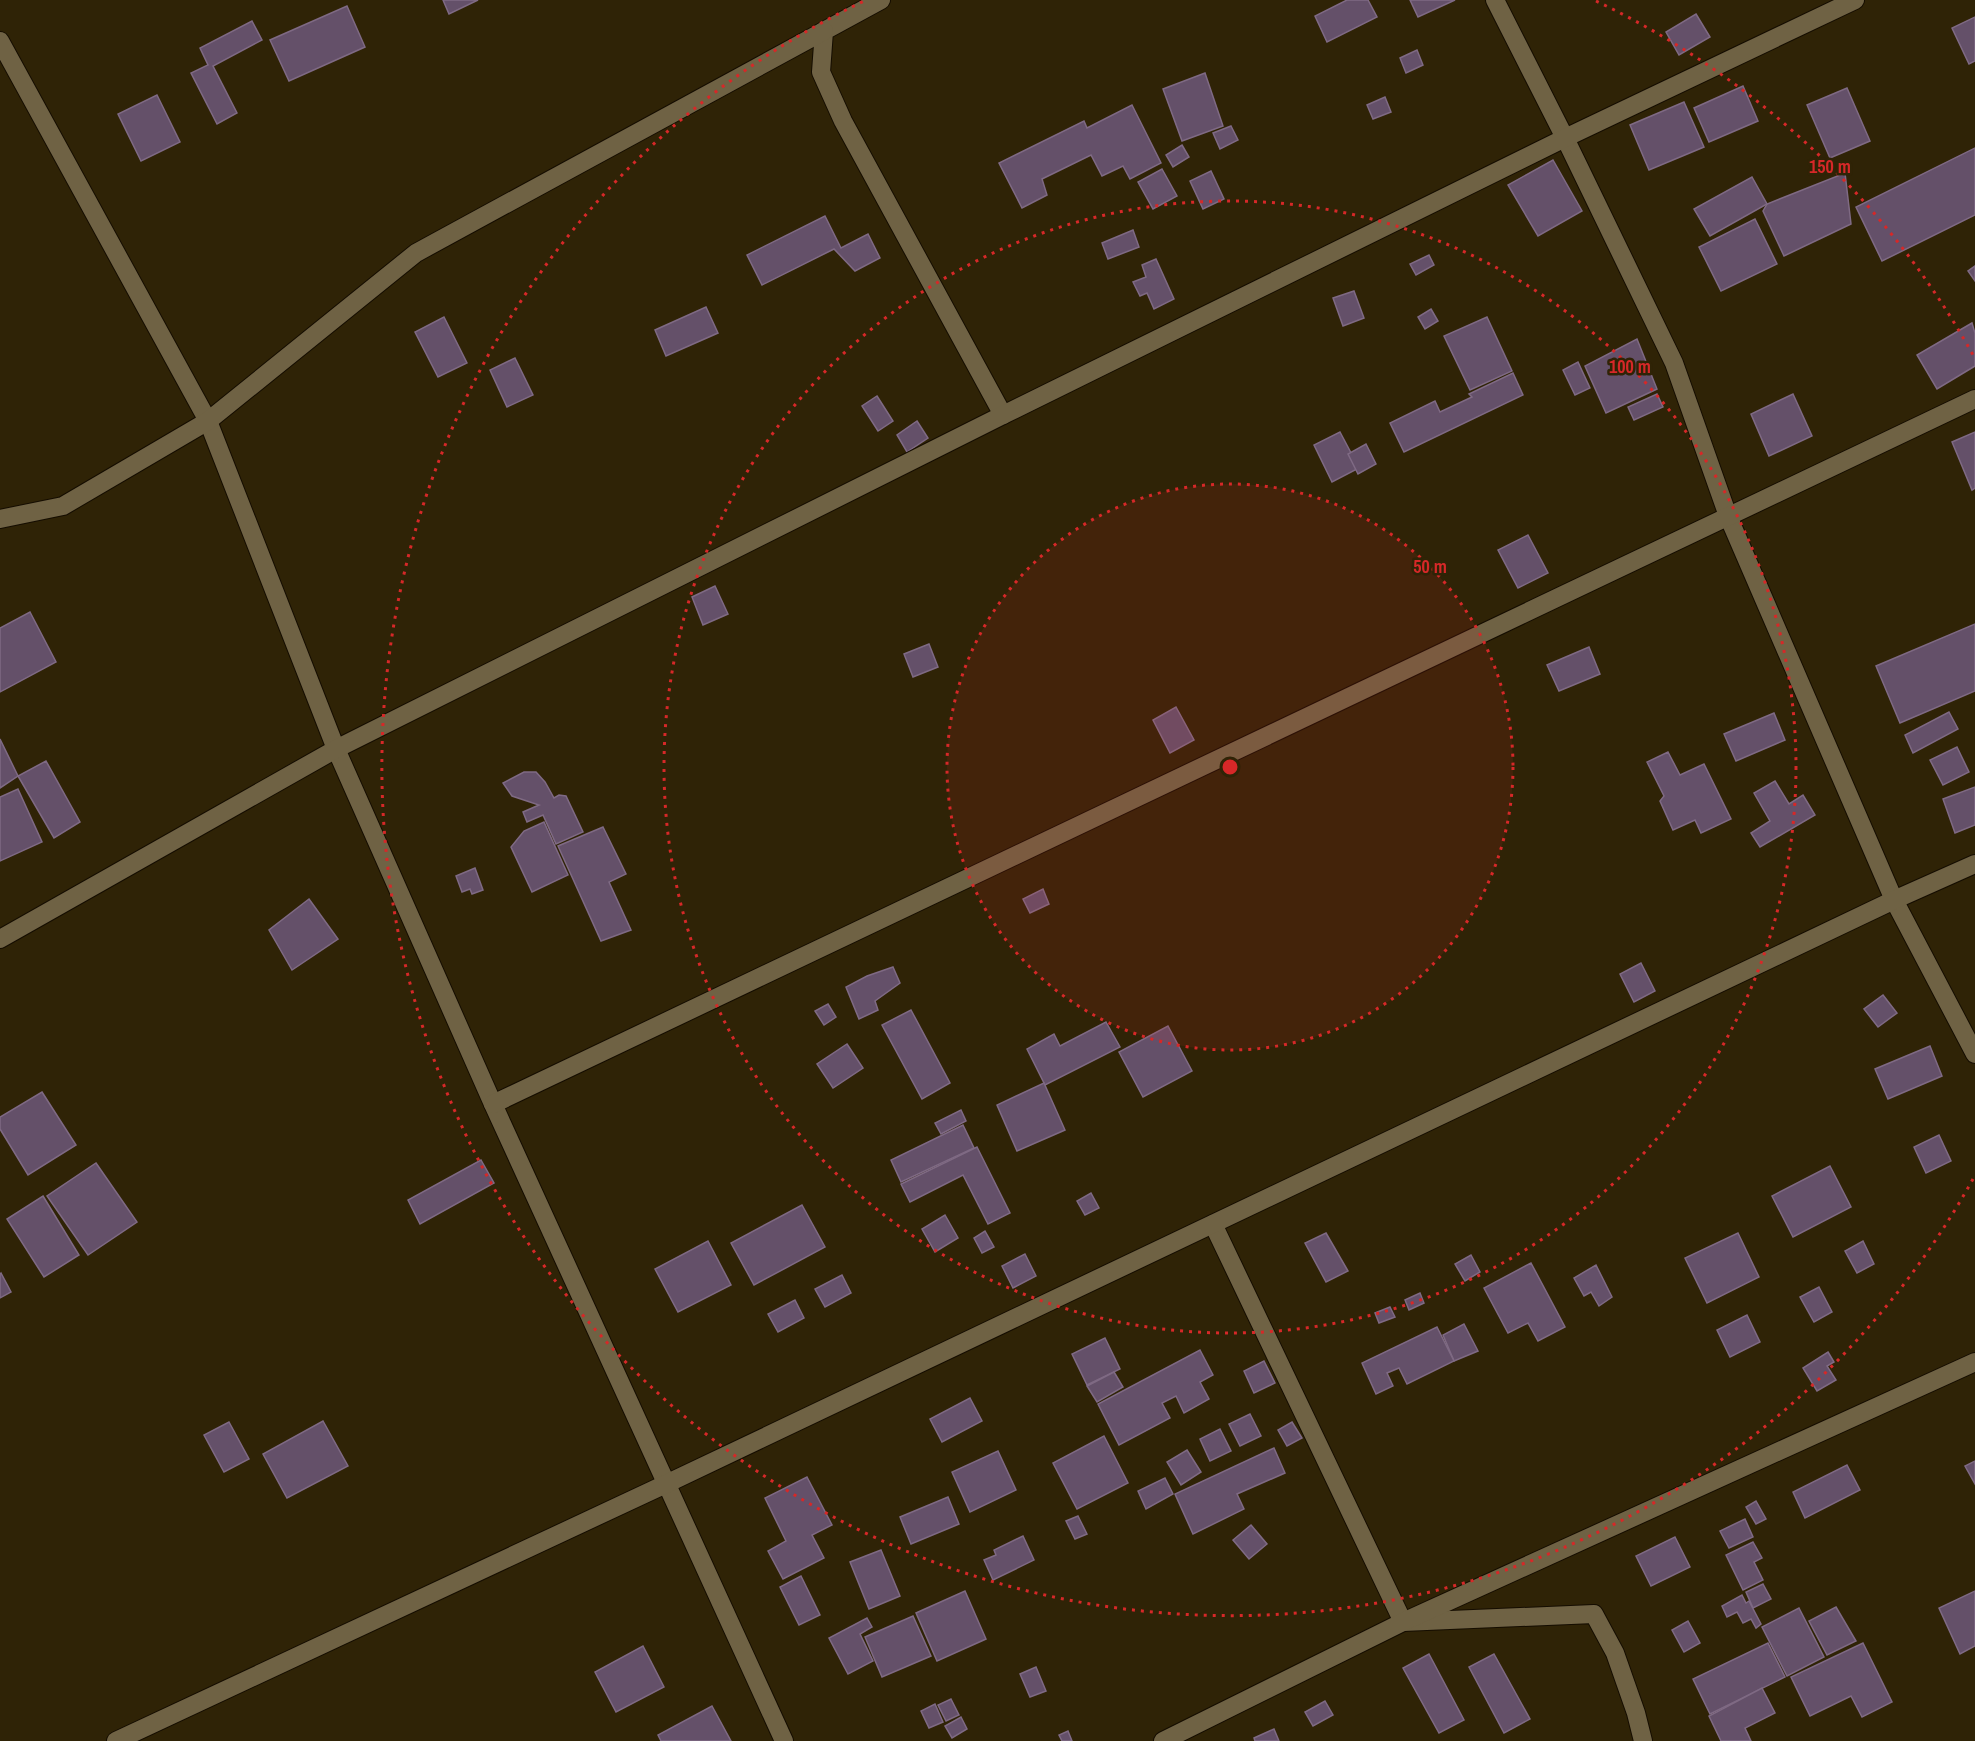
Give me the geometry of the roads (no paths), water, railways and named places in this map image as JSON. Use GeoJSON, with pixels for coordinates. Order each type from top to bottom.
{"type":"FeatureCollection","features":[{"type":"Feature","properties":{"kind":"street"},"geometry":{"type":"LineString","coordinates":[[0,519],[63,506],[208,421],[416,254],[881,0]]}},
{"type":"Feature","properties":{"kind":"street"},"geometry":{"type":"LineString","coordinates":[[1495,0],[1674,363],[1728,516],[1894,900],[1975,1054]]}},
{"type":"Feature","properties":{"kind":"street"},"geometry":{"type":"LineString","coordinates":[[0,939],[336,749],[1565,138],[1855,0]]}},
{"type":"Feature","properties":{"kind":"street"},"geometry":{"type":"LineString","coordinates":[[824,31],[821,72],[839,111],[1004,415]]}},
{"type":"Feature","properties":{"kind":"street"},"geometry":{"type":"LineString","coordinates":[[0,41],[208,421],[336,749],[493,1104],[784,1741]]}},
{"type":"Feature","properties":{"kind":"street"},"geometry":{"type":"LineString","coordinates":[[493,1104],[1975,399]]}},
{"type":"Feature","properties":{"kind":"street"},"geometry":{"type":"LineString","coordinates":[[116,1741],[668,1483],[1894,900],[1975,864]]}},
{"type":"Feature","properties":{"kind":"street"},"geometry":{"type":"LineString","coordinates":[[1213,1224],[1403,1622]]}},
{"type":"Feature","properties":{"kind":"street"},"geometry":{"type":"LineString","coordinates":[[1163,1741],[1403,1622],[1975,1362]]}},
{"type":"Feature","properties":{"kind":"street"},"geometry":{"type":"LineString","coordinates":[[1403,1622],[1594,1614],[1615,1653],[1636,1713],[1643,1741]]}}]}
